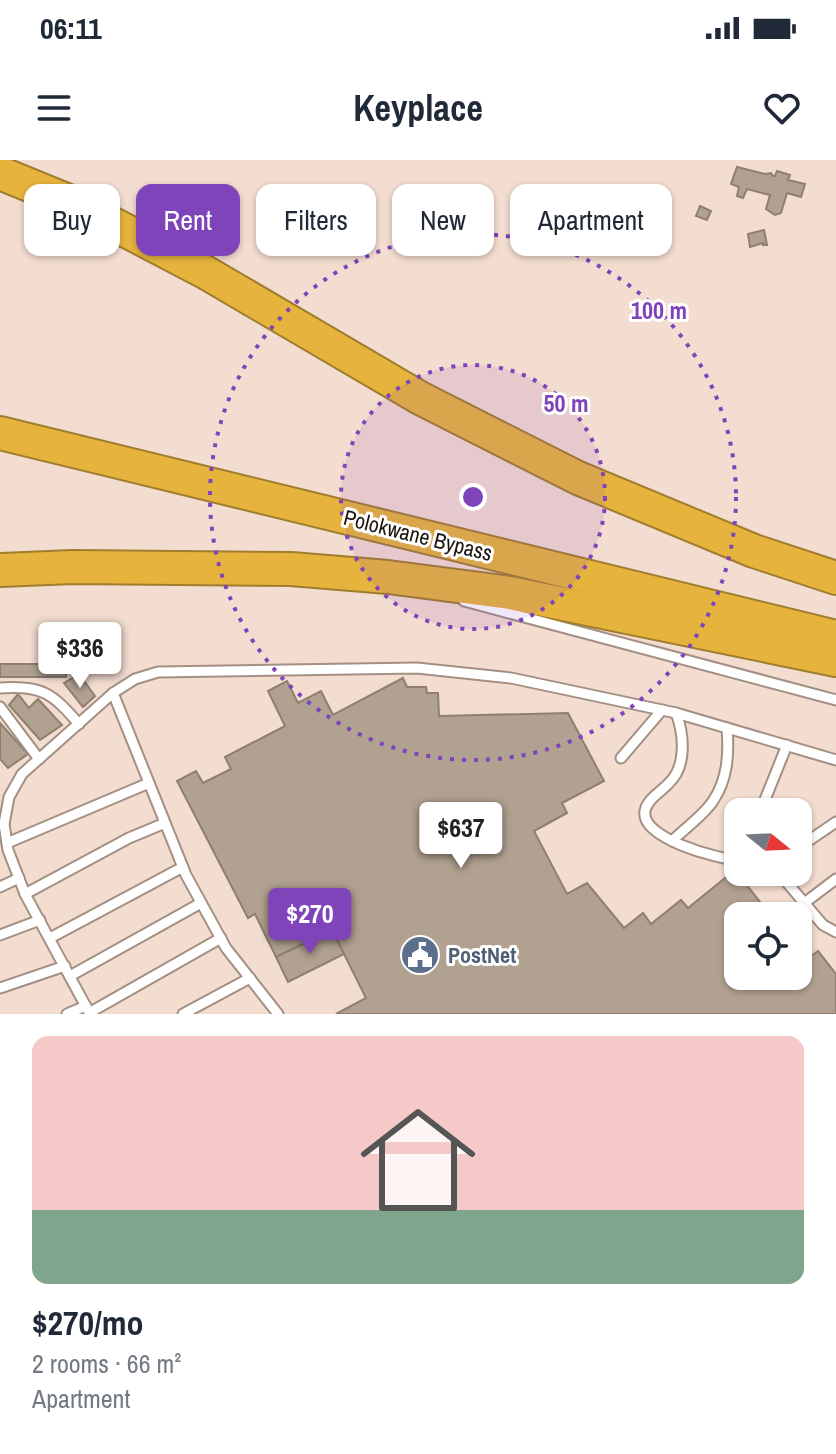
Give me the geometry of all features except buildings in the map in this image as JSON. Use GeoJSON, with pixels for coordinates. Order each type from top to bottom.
{"type":"FeatureCollection","features":[{"type":"Feature","properties":{"kind":"highway"},"geometry":{"type":"LineString","coordinates":[[0,173],[71,202],[205,272],[420,398],[578,478],[754,551],[836,578]]}},
{"type":"Feature","properties":{"kind":"highway","name":"Polokwane Bypass"},"geometry":{"type":"LineString","coordinates":[[0,433],[836,637]]}},
{"type":"Feature","properties":{"kind":"highway"},"geometry":{"type":"LineString","coordinates":[[0,570],[73,567],[291,569],[388,577],[510,593],[836,660]]}},
{"type":"Feature","properties":{"kind":"lane"},"geometry":{"type":"LineString","coordinates":[[388,577],[445,595]]}},
{"type":"Feature","properties":{"kind":"lane"},"geometry":{"type":"LineString","coordinates":[[460,600],[836,700]]}},
{"type":"Feature","properties":{"kind":"lane"},"geometry":{"type":"LineString","coordinates":[[89,1011],[25,894],[5,848],[4,824],[9,797],[22,774],[113,693],[135,679],[158,672],[417,668],[511,678],[676,713],[836,760]]}},
{"type":"Feature","properties":{"kind":"lane"},"geometry":{"type":"LineString","coordinates":[[0,688],[33,688],[49,693],[79,724]]}},
{"type":"Feature","properties":{"kind":"lane"},"geometry":{"type":"LineString","coordinates":[[113,693],[183,867],[201,903],[226,948],[278,1014]]}},
{"type":"Feature","properties":{"kind":"lane"},"geometry":{"type":"LineString","coordinates":[[0,707],[39,759]]}},
{"type":"Feature","properties":{"kind":"lane"},"geometry":{"type":"LineString","coordinates":[[621,758],[662,710]]}},
{"type":"Feature","properties":{"kind":"lane"},"geometry":{"type":"LineString","coordinates":[[676,713],[683,739],[678,771],[672,782],[648,804],[645,819],[649,826],[672,841],[724,857]]}},
{"type":"Feature","properties":{"kind":"lane"},"geometry":{"type":"LineString","coordinates":[[672,841],[713,801],[723,779],[729,752],[727,728]]}},
{"type":"Feature","properties":{"kind":"lane"},"geometry":{"type":"LineString","coordinates":[[766,798],[787,745]]}},
{"type":"Feature","properties":{"kind":"lane"},"geometry":{"type":"LineString","coordinates":[[5,848],[149,783]]}},
{"type":"Feature","properties":{"kind":"lane"},"geometry":{"type":"LineString","coordinates":[[0,786],[9,797]]}},
{"type":"Feature","properties":{"kind":"lane"},"geometry":{"type":"LineString","coordinates":[[812,838],[836,822]]}},
{"type":"Feature","properties":{"kind":"lane"},"geometry":{"type":"LineString","coordinates":[[25,894],[129,838],[165,823]]}},
{"type":"Feature","properties":{"kind":"lane"},"geometry":{"type":"LineString","coordinates":[[50,938],[183,867]]}},
{"type":"Feature","properties":{"kind":"lane"},"geometry":{"type":"LineString","coordinates":[[0,887],[19,878]]}},
{"type":"Feature","properties":{"kind":"lane"},"geometry":{"type":"LineString","coordinates":[[806,902],[836,879]]}},
{"type":"Feature","properties":{"kind":"lane"},"geometry":{"type":"LineString","coordinates":[[789,886],[801,902]]}},
{"type":"Feature","properties":{"kind":"lane"},"geometry":{"type":"LineString","coordinates":[[0,988],[67,971],[201,903]]}},
{"type":"Feature","properties":{"kind":"lane"},"geometry":{"type":"LineString","coordinates":[[812,913],[823,925],[836,932]]}},
{"type":"Feature","properties":{"kind":"lane"},"geometry":{"type":"LineString","coordinates":[[0,935],[40,920]]}},
{"type":"Feature","properties":{"kind":"lane"},"geometry":{"type":"LineString","coordinates":[[67,1014],[89,1011],[221,938]]}},
{"type":"Feature","properties":{"kind":"lane"},"geometry":{"type":"LineString","coordinates":[[183,1014],[250,978]]}},
{"type":"Feature","properties":{"kind":"place","name":"PostNet"},"geometry":{"type":"Point","coordinates":[420,955]}}]}
